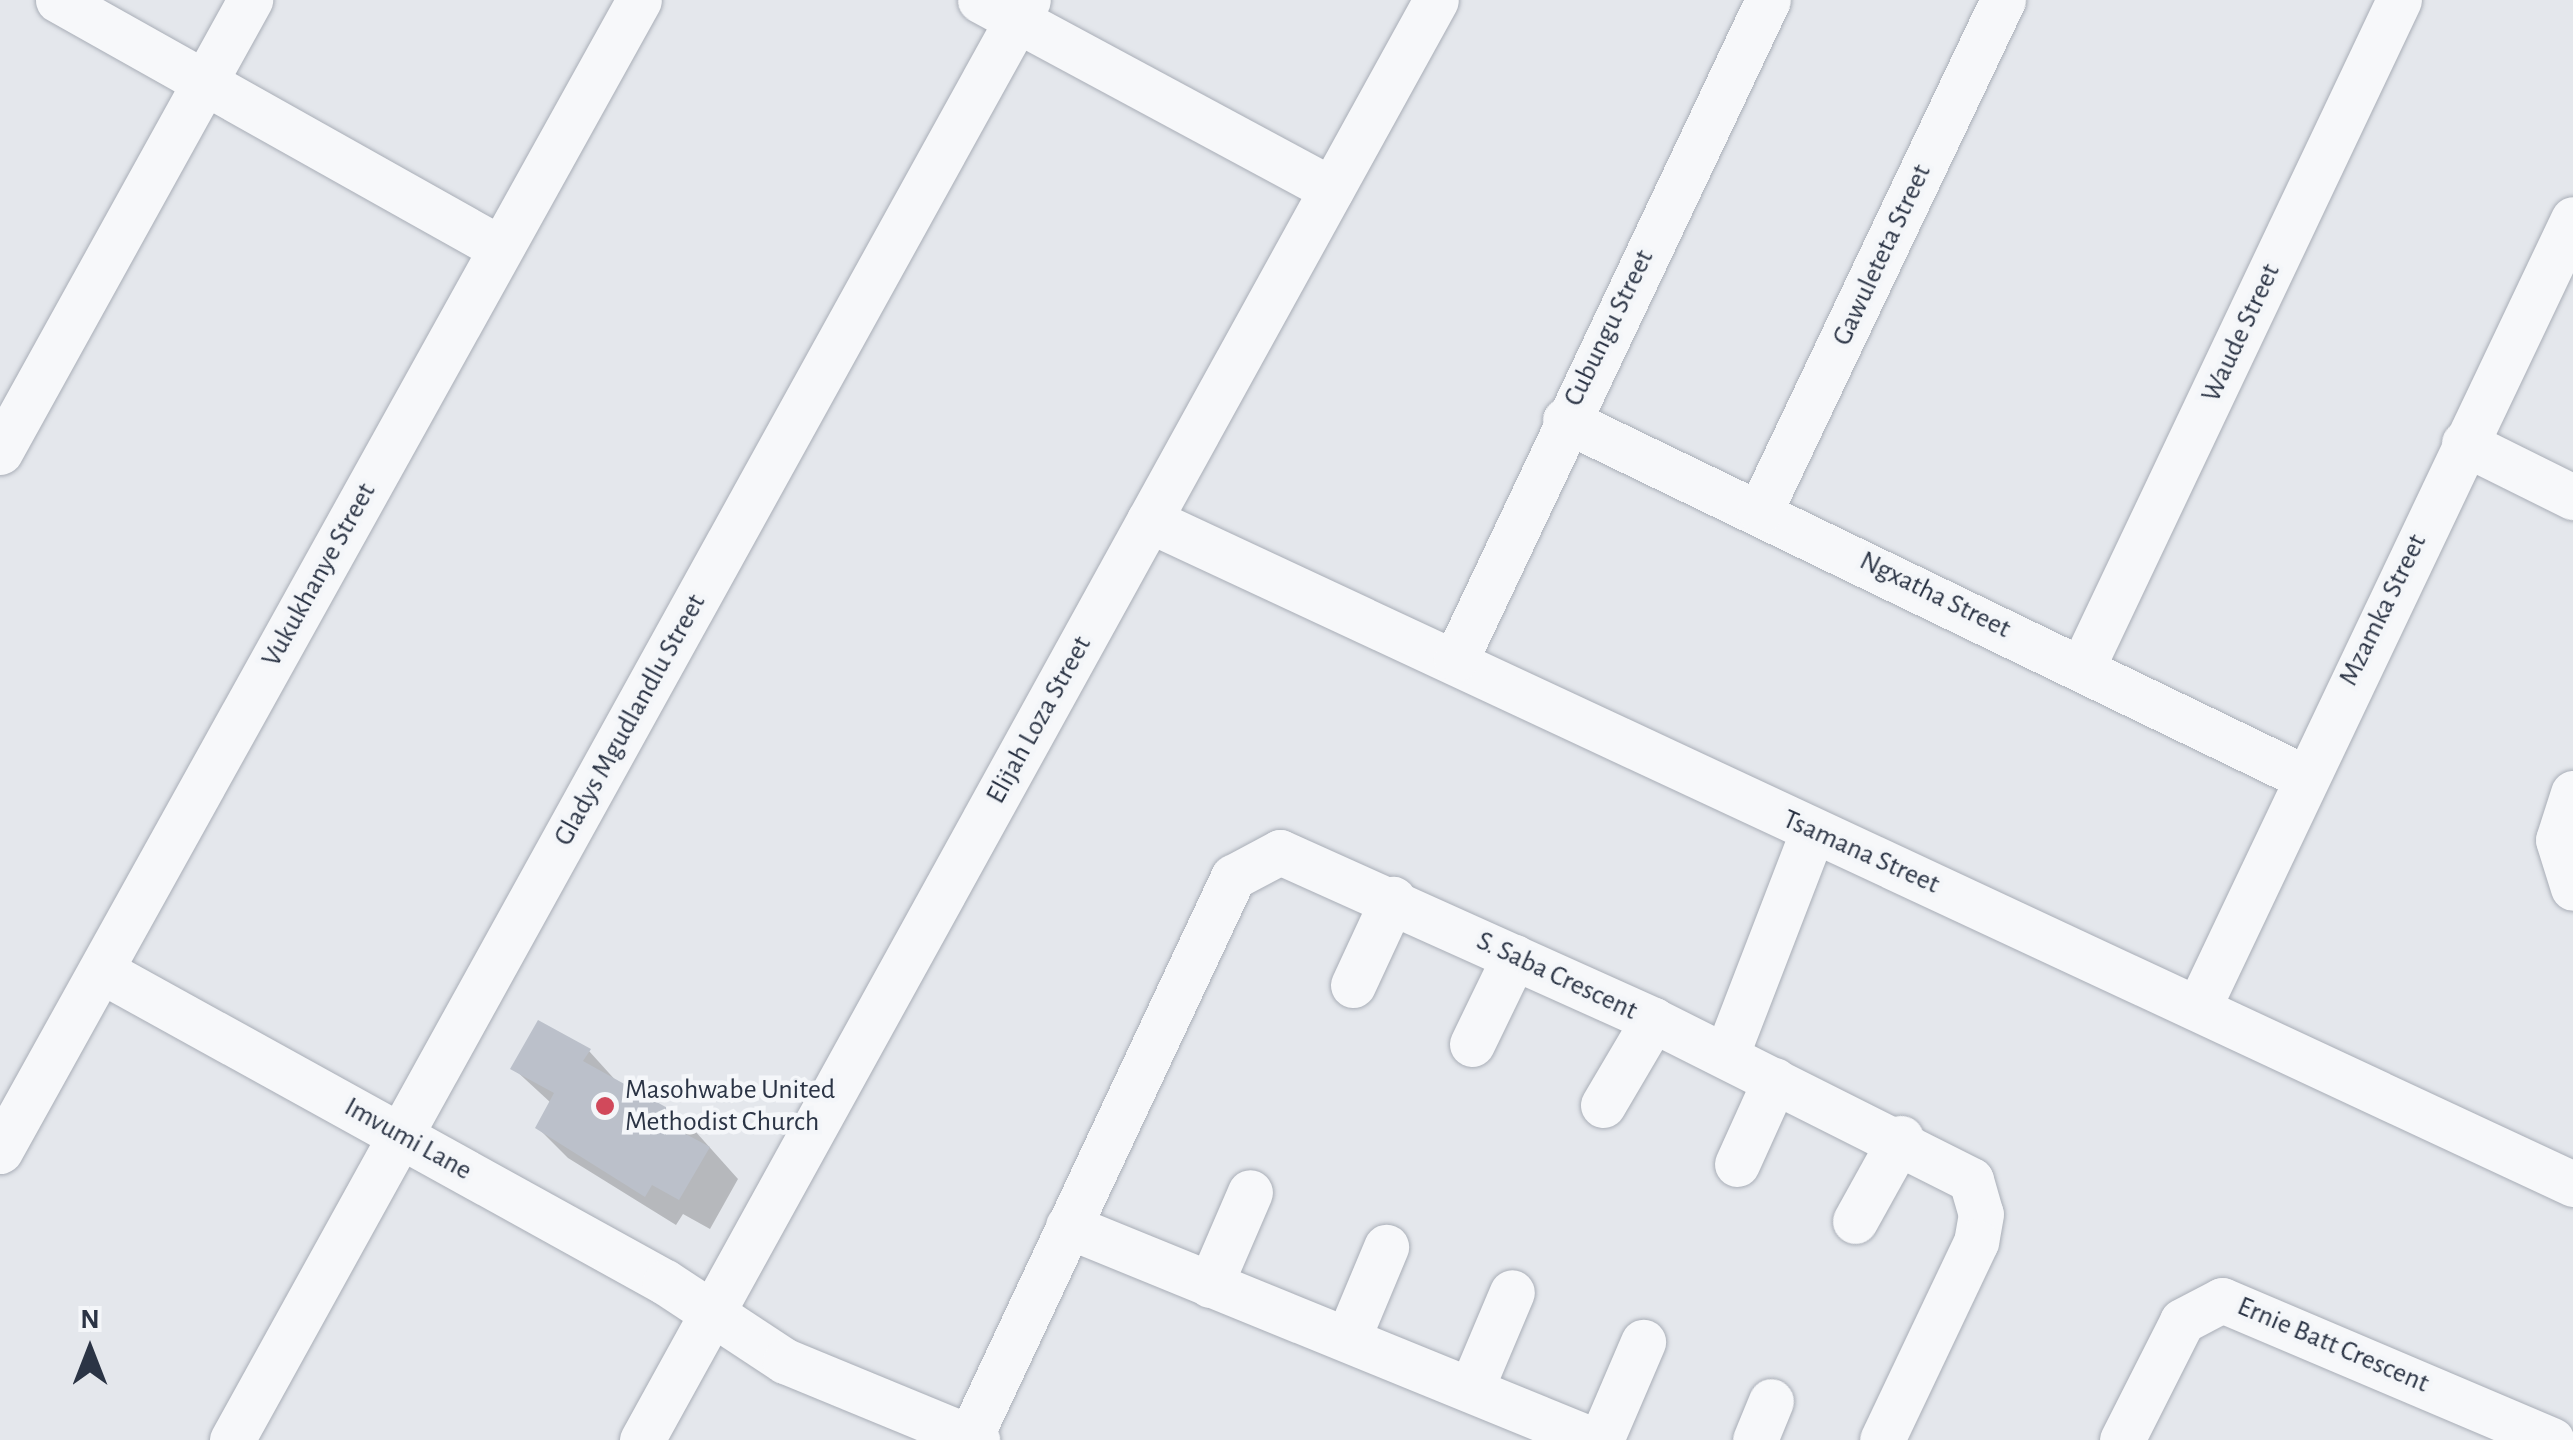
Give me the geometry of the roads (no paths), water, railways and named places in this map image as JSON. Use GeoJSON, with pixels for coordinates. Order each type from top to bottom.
{"type":"FeatureCollection","features":[{"type":"Feature","properties":{"kind":"street"},"geometry":{"type":"LineString","coordinates":[[58,0],[498,247]]}},
{"type":"Feature","properties":{"kind":"street"},"geometry":{"type":"LineString","coordinates":[[0,452],[250,0]]}},
{"type":"Feature","properties":{"kind":"street","name":"Vukukhanye Street"},"geometry":{"type":"LineString","coordinates":[[0,1151],[498,247],[640,0]]}},
{"type":"Feature","properties":{"kind":"street","name":"Elijah Loza Street"},"geometry":{"type":"LineString","coordinates":[[642,1440],[1436,0]]}},
{"type":"Feature","properties":{"kind":"street","name":"Cubungu Street"},"geometry":{"type":"LineString","coordinates":[[1456,659],[1565,420],[1768,0]]}},
{"type":"Feature","properties":{"kind":"street","name":"Gawuleteta Street"},"geometry":{"type":"LineString","coordinates":[[1760,511],[2004,0]]}},
{"type":"Feature","properties":{"kind":"street","name":"Waude Street"},"geometry":{"type":"LineString","coordinates":[[2083,666],[2398,0]]}},
{"type":"Feature","properties":{"kind":"street"},"geometry":{"type":"LineString","coordinates":[[1008,7],[1331,190]]}},
{"type":"Feature","properties":{"kind":"street","name":"Gladys Mgudlandlu Street"},"geometry":{"type":"LineString","coordinates":[[232,1440],[402,1135],[1008,7]]}},
{"type":"Feature","properties":{"kind":"street","name":"Mzamka Street"},"geometry":{"type":"LineString","coordinates":[[2200,1004],[2302,776],[2573,218]]}},
{"type":"Feature","properties":{"kind":"street","name":"Ngxatha Street"},"geometry":{"type":"LineString","coordinates":[[1565,420],[2083,666],[2302,776]]}},
{"type":"Feature","properties":{"kind":"street"},"geometry":{"type":"LineString","coordinates":[[2464,443],[2573,497]]}},
{"type":"Feature","properties":{"kind":"street","name":"Tsamana Street"},"geometry":{"type":"LineString","coordinates":[[1150,520],[1456,659],[1813,831],[2200,1004],[2573,1184]]}},
{"type":"Feature","properties":{"kind":"street"},"geometry":{"type":"LineString","coordinates":[[2573,793],[2558,840],[2573,888]]}},
{"type":"Feature","properties":{"kind":"street"},"geometry":{"type":"LineString","coordinates":[[1726,1056],[1813,831]]}},
{"type":"Feature","properties":{"kind":"street","name":"S. Saba Crescent"},"geometry":{"type":"LineString","coordinates":[[974,1439],[1068,1226],[1233,877],[1280,852],[1393,899],[1653,1020],[1901,1138],[1971,1180],[1982,1214],[1882,1440]]}},
{"type":"Feature","properties":{"kind":"street"},"geometry":{"type":"LineString","coordinates":[[1353,985],[1393,899]]}},
{"type":"Feature","properties":{"kind":"street"},"geometry":{"type":"LineString","coordinates":[[1472,1044],[1514,957]]}},
{"type":"Feature","properties":{"kind":"street","name":"Imvumi Lane"},"geometry":{"type":"LineString","coordinates":[[102,971],[402,1135],[804,1371],[974,1439]]}},
{"type":"Feature","properties":{"kind":"street"},"geometry":{"type":"LineString","coordinates":[[1603,1105],[1653,1020]]}},
{"type":"Feature","properties":{"kind":"street"},"geometry":{"type":"LineString","coordinates":[[1737,1164],[1775,1080]]}},
{"type":"Feature","properties":{"kind":"street"},"geometry":{"type":"LineString","coordinates":[[1855,1221],[1901,1138]]}},
{"type":"Feature","properties":{"kind":"street"},"geometry":{"type":"LineString","coordinates":[[1210,1285],[1250,1192]]}},
{"type":"Feature","properties":{"kind":"street"},"geometry":{"type":"LineString","coordinates":[[1068,1226],[1597,1440],[1643,1342]]}},
{"type":"Feature","properties":{"kind":"street"},"geometry":{"type":"LineString","coordinates":[[1348,1338],[1386,1247]]}},
{"type":"Feature","properties":{"kind":"street"},"geometry":{"type":"LineString","coordinates":[[1470,1389],[1512,1292]]}},
{"type":"Feature","properties":{"kind":"street","name":"Ernie Batt Crescent"},"geometry":{"type":"LineString","coordinates":[[2122,1440],[2182,1321],[2222,1300],[2552,1440]]}},
{"type":"Feature","properties":{"kind":"place","name":"Masohwabe United Methodist Church"},"geometry":{"type":"Point","coordinates":[605,1106]}}]}
